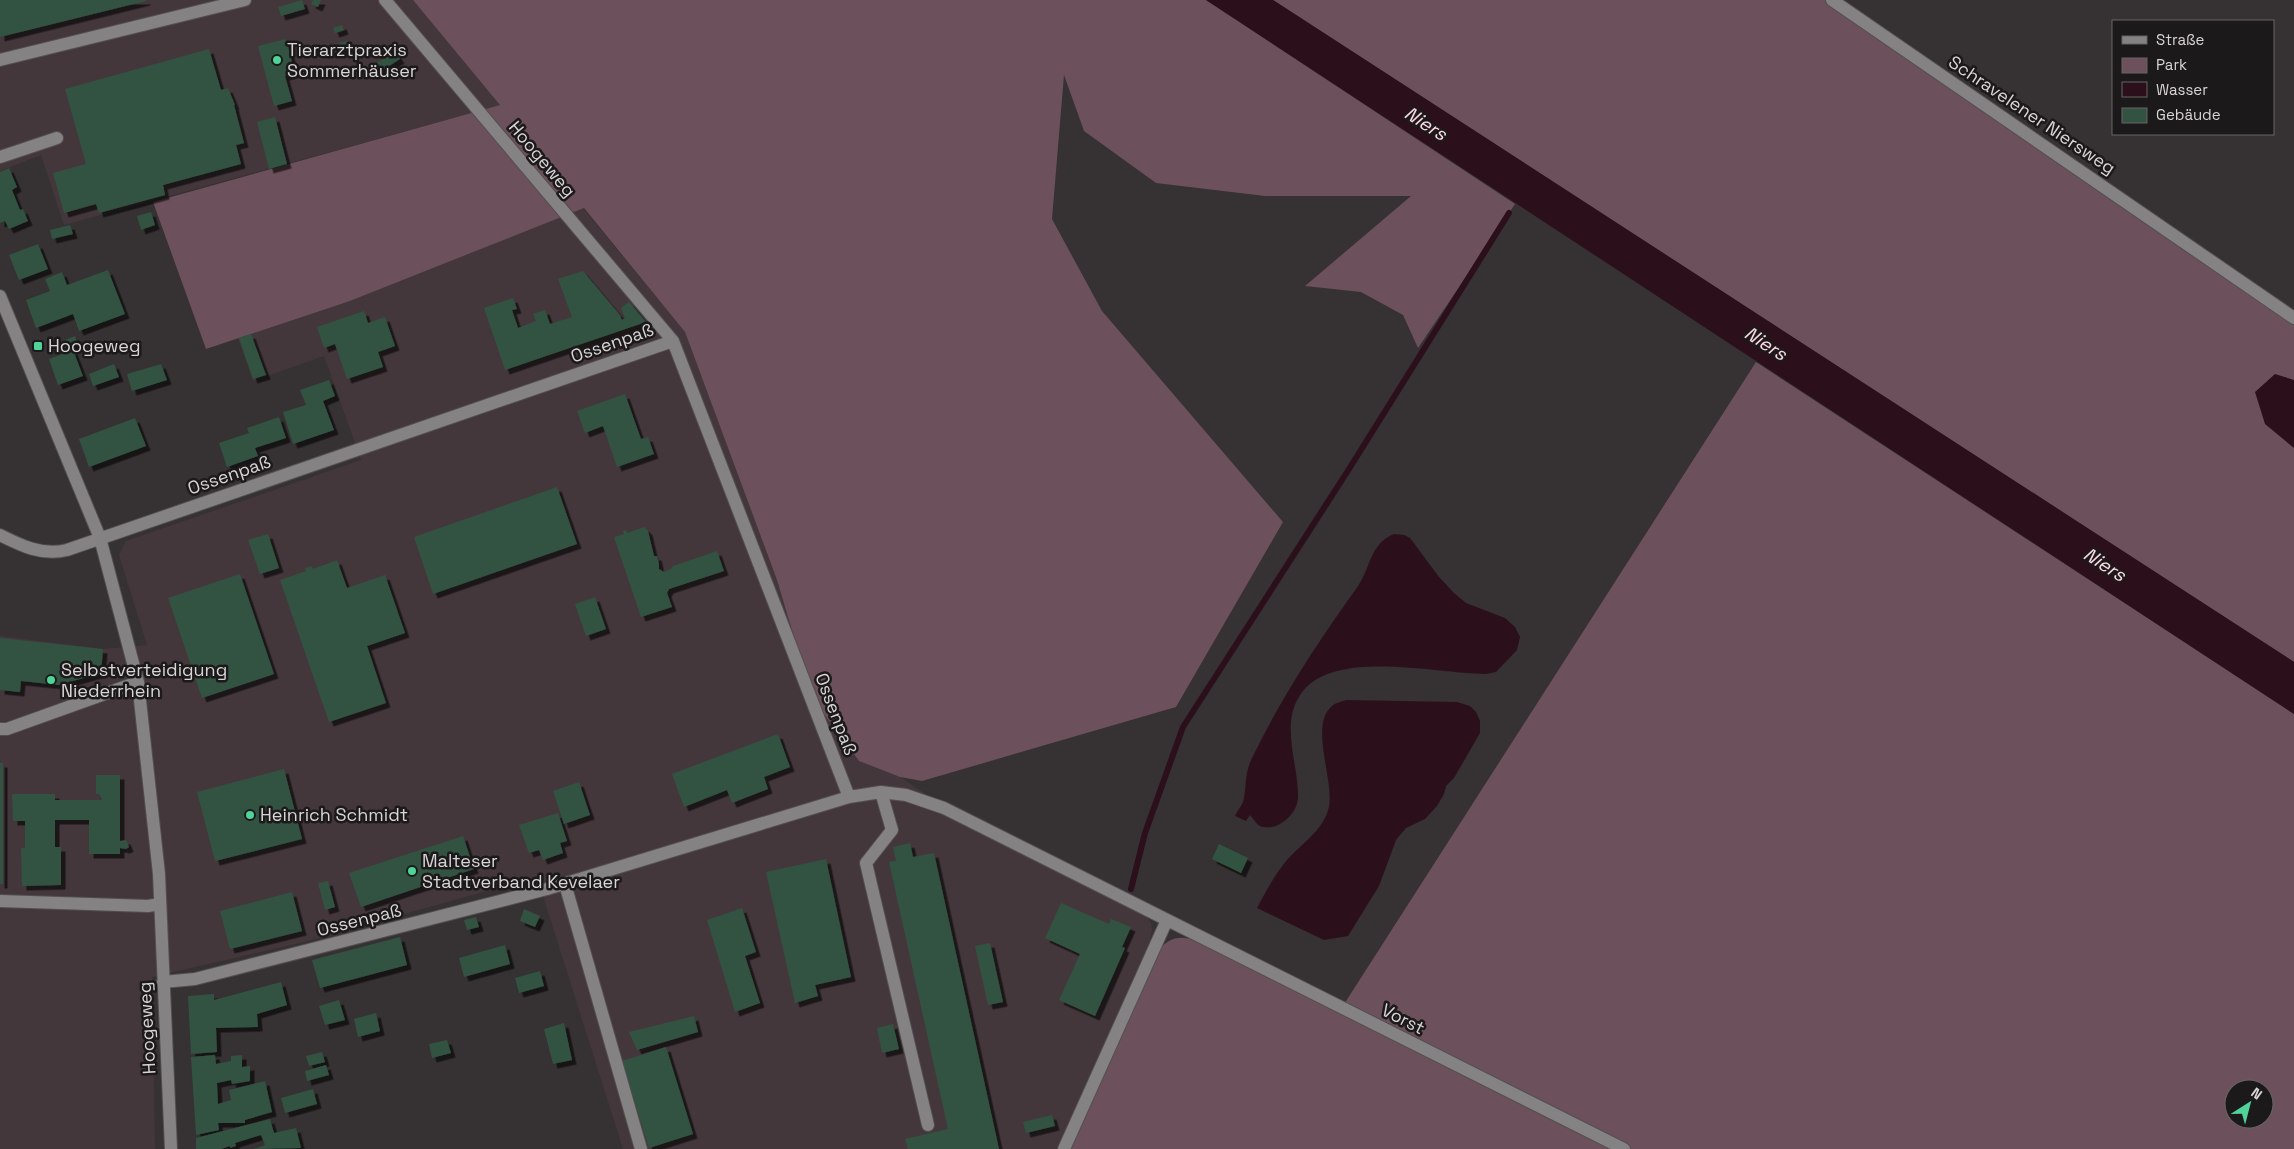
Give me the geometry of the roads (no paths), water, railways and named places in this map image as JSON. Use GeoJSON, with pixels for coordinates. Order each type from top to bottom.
{"type":"FeatureCollection","features":[{"type":"Feature","properties":{"kind":"street"},"geometry":{"type":"LineString","coordinates":[[0,60],[245,0]]}},
{"type":"Feature","properties":{"kind":"street","name":"Hoogeweg"},"geometry":{"type":"LineString","coordinates":[[385,0],[673,341]]}},
{"type":"Feature","properties":{"kind":"street","name":"Schravelener Niersweg"},"geometry":{"type":"LineString","coordinates":[[1832,0],[2211,259],[2294,318]]}},
{"type":"Feature","properties":{"kind":"street"},"geometry":{"type":"LineString","coordinates":[[0,157],[57,138]]}},
{"type":"Feature","properties":{"kind":"street","name":"Hoogeweg"},"geometry":{"type":"LineString","coordinates":[[0,296],[100,538],[138,682],[159,874],[171,1149]]}},
{"type":"Feature","properties":{"kind":"street","name":"Ossenpaß"},"geometry":{"type":"LineString","coordinates":[[0,535],[39,552],[55,553],[673,341],[849,797]]}},
{"type":"Feature","properties":{"kind":"street"},"geometry":{"type":"LineString","coordinates":[[0,729],[7,729],[138,682]]}},
{"type":"Feature","properties":{"kind":"street"},"geometry":{"type":"LineString","coordinates":[[881,792],[892,830],[866,862],[928,1125]]}},
{"type":"Feature","properties":{"kind":"street","name":"Ossenpaß"},"geometry":{"type":"LineString","coordinates":[[163,982],[195,980],[565,884],[849,797],[881,792],[906,795],[944,808],[1168,920]]}},
{"type":"Feature","properties":{"kind":"street"},"geometry":{"type":"LineString","coordinates":[[565,884],[641,1149]]}},
{"type":"Feature","properties":{"kind":"street"},"geometry":{"type":"LineString","coordinates":[[0,901],[148,906],[160,904]]}},
{"type":"Feature","properties":{"kind":"street"},"geometry":{"type":"LineString","coordinates":[[1064,1149],[1168,920]]}},
{"type":"Feature","properties":{"kind":"street","name":"Vorst"},"geometry":{"type":"LineString","coordinates":[[1168,920],[1624,1149]]}},
{"type":"Feature","properties":{"kind":"water","name":"Niers"},"geometry":{"type":"Polygon","coordinates":[[[1206,0],[1273,0],[2294,662],[2294,714],[1206,0]]]}},
{"type":"Feature","properties":{"kind":"water"},"geometry":{"type":"Polygon","coordinates":[[[2275,374],[2294,380],[2294,448],[2265,424],[2255,392],[2275,374]]]}},
{"type":"Feature","properties":{"kind":"water"},"geometry":{"type":"Polygon","coordinates":[[[1394,534],[1410,538],[1439,577],[1466,603],[1505,618],[1515,627],[1520,637],[1517,650],[1496,672],[1486,674],[1416,668],[1363,667],[1339,671],[1319,678],[1303,691],[1296,703],[1292,716],[1292,743],[1298,798],[1291,815],[1276,826],[1270,827],[1259,826],[1250,815],[1246,821],[1235,816],[1243,802],[1249,764],[1275,714],[1314,650],[1361,581],[1375,551],[1386,538],[1394,534]]]}},
{"type":"Feature","properties":{"kind":"water"},"geometry":{"type":"Polygon","coordinates":[[[1346,700],[1457,702],[1470,706],[1476,712],[1480,721],[1480,733],[1454,778],[1446,786],[1437,806],[1425,819],[1406,828],[1396,840],[1379,886],[1348,936],[1324,940],[1257,908],[1272,880],[1283,865],[1316,831],[1326,815],[1330,795],[1322,739],[1323,726],[1325,715],[1332,706],[1346,700]]]}},
{"type":"Feature","properties":{"kind":"waterway"},"geometry":{"type":"LineString","coordinates":[[1131,889],[1145,833],[1183,727],[1349,469],[1509,213]]}},
{"type":"Feature","properties":{"kind":"place","name":"Tierarztpraxis Sommerhäuser"},"geometry":{"type":"Point","coordinates":[277,60]}},
{"type":"Feature","properties":{"kind":"place","name":"Hoogeweg"},"geometry":{"type":"Point","coordinates":[38,346]}},
{"type":"Feature","properties":{"kind":"place","name":"Selbstverteidigung Niederrhein"},"geometry":{"type":"Point","coordinates":[51,680]}},
{"type":"Feature","properties":{"kind":"place","name":"Heinrich Schmidt"},"geometry":{"type":"Point","coordinates":[250,815]}},
{"type":"Feature","properties":{"kind":"place","name":"Malteser Stadtverband Kevelaer"},"geometry":{"type":"Point","coordinates":[412,871]}}]}
